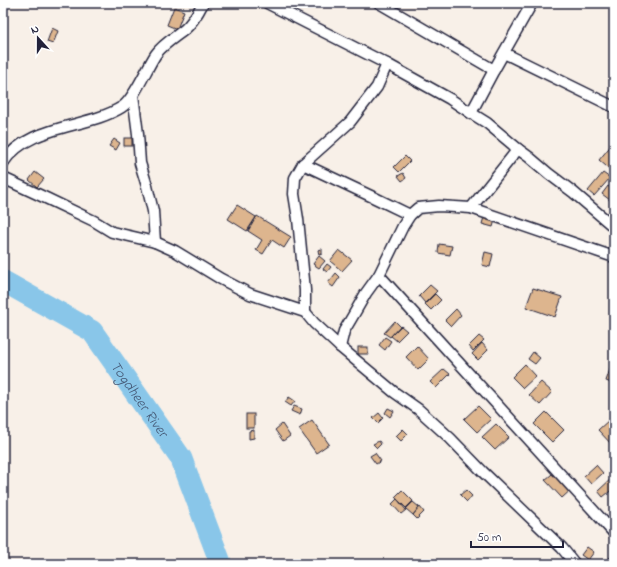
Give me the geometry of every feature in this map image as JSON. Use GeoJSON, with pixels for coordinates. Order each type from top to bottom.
{"type":"FeatureCollection","features":[{"type":"Feature","properties":{"kind":"street"},"geometry":{"type":"LineString","coordinates":[[3,163],[7,156],[23,144],[43,134],[112,113],[124,106],[133,95],[157,52],[186,29],[203,3]]}},
{"type":"Feature","properties":{"kind":"street"},"geometry":{"type":"LineString","coordinates":[[267,3],[387,64],[450,99],[487,123],[614,227]]}},
{"type":"Feature","properties":{"kind":"street"},"geometry":{"type":"LineString","coordinates":[[379,3],[494,70]]}},
{"type":"Feature","properties":{"kind":"street"},"geometry":{"type":"LineString","coordinates":[[471,113],[532,3]]}},
{"type":"Feature","properties":{"kind":"street"},"geometry":{"type":"LineString","coordinates":[[504,53],[614,107]]}},
{"type":"Feature","properties":{"kind":"street"},"geometry":{"type":"LineString","coordinates":[[305,312],[305,290],[294,194],[295,178],[303,164],[350,122],[377,87],[387,64]]}},
{"type":"Feature","properties":{"kind":"street"},"geometry":{"type":"LineString","coordinates":[[133,95],[140,163],[153,211],[155,242]]}},
{"type":"Feature","properties":{"kind":"street"},"geometry":{"type":"LineString","coordinates":[[471,208],[518,149]]}},
{"type":"Feature","properties":{"kind":"street"},"geometry":{"type":"LineString","coordinates":[[303,164],[410,216]]}},
{"type":"Feature","properties":{"kind":"street"},"geometry":{"type":"LineString","coordinates":[[3,178],[94,221],[112,232],[155,242],[175,251],[250,294],[305,312],[314,323],[340,347],[394,392],[418,409],[444,433],[562,548],[575,564]]}},
{"type":"Feature","properties":{"kind":"street"},"geometry":{"type":"LineString","coordinates":[[340,347],[344,331],[366,293],[379,275],[403,226],[418,208],[439,206],[471,208],[614,257]]}},
{"type":"Feature","properties":{"kind":"street"},"geometry":{"type":"LineString","coordinates":[[379,275],[614,533]]}},
{"type":"Feature","properties":{"kind":"building"},"geometry":{"type":"Polygon","coordinates":[[[174,7],[184,11],[177,29],[167,25],[174,7]]]}},
{"type":"Feature","properties":{"kind":"building"},"geometry":{"type":"Polygon","coordinates":[[[52,28],[58,31],[53,44],[47,42],[52,28]]]}},
{"type":"Feature","properties":{"kind":"building"},"geometry":{"type":"Polygon","coordinates":[[[124,138],[132,138],[132,146],[124,146],[124,138]]]}},
{"type":"Feature","properties":{"kind":"building"},"geometry":{"type":"Polygon","coordinates":[[[114,139],[120,143],[116,150],[109,146],[114,139]]]}},
{"type":"Feature","properties":{"kind":"building"},"geometry":{"type":"Polygon","coordinates":[[[614,143],[614,173],[599,160],[614,143]]]}},
{"type":"Feature","properties":{"kind":"building"},"geometry":{"type":"Polygon","coordinates":[[[405,156],[410,161],[399,172],[394,167],[405,156]]]}},
{"type":"Feature","properties":{"kind":"building"},"geometry":{"type":"Polygon","coordinates":[[[35,172],[44,179],[37,187],[29,180],[35,172]]]}},
{"type":"Feature","properties":{"kind":"building"},"geometry":{"type":"Polygon","coordinates":[[[403,173],[406,178],[402,181],[398,176],[403,173]]]}},
{"type":"Feature","properties":{"kind":"building"},"geometry":{"type":"Polygon","coordinates":[[[603,173],[610,178],[594,196],[588,191],[603,173]]]}},
{"type":"Feature","properties":{"kind":"building"},"geometry":{"type":"Polygon","coordinates":[[[608,186],[614,190],[614,203],[602,194],[608,186]]]}},
{"type":"Feature","properties":{"kind":"building"},"geometry":{"type":"Polygon","coordinates":[[[237,205],[256,217],[247,231],[228,219],[237,205]]]}},
{"type":"Feature","properties":{"kind":"building"},"geometry":{"type":"Polygon","coordinates":[[[257,216],[291,237],[284,248],[272,240],[263,254],[256,250],[262,240],[248,231],[257,216]]]}},
{"type":"Feature","properties":{"kind":"building"},"geometry":{"type":"Polygon","coordinates":[[[484,217],[495,220],[493,227],[482,224],[484,217]]]}},
{"type":"Feature","properties":{"kind":"building"},"geometry":{"type":"Polygon","coordinates":[[[439,244],[452,246],[450,255],[438,253],[439,244]]]}},
{"type":"Feature","properties":{"kind":"building"},"geometry":{"type":"Polygon","coordinates":[[[322,249],[322,254],[319,255],[318,250],[322,249]]]}},
{"type":"Feature","properties":{"kind":"building"},"geometry":{"type":"Polygon","coordinates":[[[339,250],[352,260],[342,271],[330,261],[339,250]]]}},
{"type":"Feature","properties":{"kind":"building"},"geometry":{"type":"Polygon","coordinates":[[[485,252],[493,254],[490,267],[482,265],[485,252]]]}},
{"type":"Feature","properties":{"kind":"building"},"geometry":{"type":"Polygon","coordinates":[[[319,256],[325,261],[319,268],[313,264],[319,256]]]}},
{"type":"Feature","properties":{"kind":"building"},"geometry":{"type":"Polygon","coordinates":[[[327,264],[331,267],[327,272],[323,269],[327,264]]]}},
{"type":"Feature","properties":{"kind":"building"},"geometry":{"type":"Polygon","coordinates":[[[336,273],[340,277],[333,287],[328,283],[336,273]]]}},
{"type":"Feature","properties":{"kind":"building"},"geometry":{"type":"Polygon","coordinates":[[[430,285],[437,291],[425,303],[419,296],[430,285]]]}},
{"type":"Feature","properties":{"kind":"building"},"geometry":{"type":"Polygon","coordinates":[[[533,288],[562,297],[555,317],[526,307],[533,288]]]}},
{"type":"Feature","properties":{"kind":"building"},"geometry":{"type":"Polygon","coordinates":[[[435,294],[441,300],[431,310],[425,304],[435,294]]]}},
{"type":"Feature","properties":{"kind":"building"},"geometry":{"type":"Polygon","coordinates":[[[456,309],[461,315],[451,326],[445,320],[456,309]]]}},
{"type":"Feature","properties":{"kind":"building"},"geometry":{"type":"Polygon","coordinates":[[[395,321],[400,326],[390,337],[384,333],[395,321]]]}},
{"type":"Feature","properties":{"kind":"building"},"geometry":{"type":"Polygon","coordinates":[[[401,326],[407,331],[397,341],[391,336],[401,326]]]}},
{"type":"Feature","properties":{"kind":"building"},"geometry":{"type":"Polygon","coordinates":[[[479,336],[484,340],[473,351],[469,346],[479,336]]]}},
{"type":"Feature","properties":{"kind":"building"},"geometry":{"type":"Polygon","coordinates":[[[385,337],[391,341],[385,350],[379,345],[385,337]]]}},
{"type":"Feature","properties":{"kind":"building"},"geometry":{"type":"Polygon","coordinates":[[[482,343],[488,350],[478,360],[472,354],[482,343]]]}},
{"type":"Feature","properties":{"kind":"building"},"geometry":{"type":"Polygon","coordinates":[[[417,346],[429,359],[418,370],[406,357],[417,346]]]}},
{"type":"Feature","properties":{"kind":"building"},"geometry":{"type":"Polygon","coordinates":[[[358,347],[368,347],[368,354],[358,354],[358,347]]]}},
{"type":"Feature","properties":{"kind":"building"},"geometry":{"type":"Polygon","coordinates":[[[533,352],[540,358],[535,364],[528,359],[533,352]]]}},
{"type":"Feature","properties":{"kind":"building"},"geometry":{"type":"Polygon","coordinates":[[[614,358],[614,384],[606,381],[614,358]]]}},
{"type":"Feature","properties":{"kind":"building"},"geometry":{"type":"Polygon","coordinates":[[[525,364],[536,376],[523,388],[512,377],[525,364]]]}},
{"type":"Feature","properties":{"kind":"building"},"geometry":{"type":"Polygon","coordinates":[[[444,369],[450,374],[436,388],[430,382],[444,369]]]}},
{"type":"Feature","properties":{"kind":"building"},"geometry":{"type":"Polygon","coordinates":[[[541,382],[552,392],[540,405],[529,395],[541,382]]]}},
{"type":"Feature","properties":{"kind":"building"},"geometry":{"type":"Polygon","coordinates":[[[289,397],[295,401],[291,406],[285,402],[289,397]]]}},
{"type":"Feature","properties":{"kind":"building"},"geometry":{"type":"Polygon","coordinates":[[[294,406],[302,409],[300,415],[291,411],[294,406]]]}},
{"type":"Feature","properties":{"kind":"building"},"geometry":{"type":"Polygon","coordinates":[[[478,406],[491,419],[477,432],[464,419],[478,406]]]}},
{"type":"Feature","properties":{"kind":"building"},"geometry":{"type":"Polygon","coordinates":[[[388,408],[394,411],[390,417],[385,413],[388,408]]]}},
{"type":"Feature","properties":{"kind":"building"},"geometry":{"type":"Polygon","coordinates":[[[546,412],[564,430],[552,442],[534,424],[546,412]]]}},
{"type":"Feature","properties":{"kind":"building"},"geometry":{"type":"Polygon","coordinates":[[[379,413],[383,418],[378,423],[373,418],[379,413]]]}},
{"type":"Feature","properties":{"kind":"building"},"geometry":{"type":"Polygon","coordinates":[[[246,414],[254,414],[254,428],[246,428],[246,414]]]}},
{"type":"Feature","properties":{"kind":"building"},"geometry":{"type":"Polygon","coordinates":[[[610,419],[614,423],[614,447],[598,430],[610,419]]]}},
{"type":"Feature","properties":{"kind":"building"},"geometry":{"type":"Polygon","coordinates":[[[312,420],[329,444],[316,453],[299,429],[312,420]]]}},
{"type":"Feature","properties":{"kind":"building"},"geometry":{"type":"Polygon","coordinates":[[[282,424],[290,436],[283,441],[275,430],[282,424]]]}},
{"type":"Feature","properties":{"kind":"building"},"geometry":{"type":"Polygon","coordinates":[[[496,424],[509,437],[495,450],[482,437],[496,424]]]}},
{"type":"Feature","properties":{"kind":"building"},"geometry":{"type":"Polygon","coordinates":[[[403,429],[408,434],[401,441],[396,436],[403,429]]]}},
{"type":"Feature","properties":{"kind":"building"},"geometry":{"type":"Polygon","coordinates":[[[254,430],[254,438],[249,439],[249,431],[254,430]]]}},
{"type":"Feature","properties":{"kind":"building"},"geometry":{"type":"Polygon","coordinates":[[[379,441],[381,444],[377,448],[373,444],[379,441]]]}},
{"type":"Feature","properties":{"kind":"building"},"geometry":{"type":"Polygon","coordinates":[[[375,453],[381,461],[376,464],[370,456],[375,453]]]}},
{"type":"Feature","properties":{"kind":"building"},"geometry":{"type":"Polygon","coordinates":[[[596,465],[603,473],[591,484],[584,476],[596,465]]]}},
{"type":"Feature","properties":{"kind":"building"},"geometry":{"type":"Polygon","coordinates":[[[558,469],[574,487],[562,498],[545,480],[558,469]]]}},
{"type":"Feature","properties":{"kind":"building"},"geometry":{"type":"Polygon","coordinates":[[[612,478],[614,480],[614,488],[603,497],[598,491],[612,478]]]}},
{"type":"Feature","properties":{"kind":"building"},"geometry":{"type":"Polygon","coordinates":[[[402,490],[413,501],[406,508],[395,497],[402,490]]]}},
{"type":"Feature","properties":{"kind":"building"},"geometry":{"type":"Polygon","coordinates":[[[466,490],[472,496],[467,502],[460,495],[466,490]]]}},
{"type":"Feature","properties":{"kind":"building"},"geometry":{"type":"Polygon","coordinates":[[[397,499],[406,510],[401,514],[392,504],[397,499]]]}},
{"type":"Feature","properties":{"kind":"building"},"geometry":{"type":"Polygon","coordinates":[[[413,502],[419,507],[413,515],[406,509],[413,502]]]}},
{"type":"Feature","properties":{"kind":"building"},"geometry":{"type":"Polygon","coordinates":[[[420,507],[424,512],[417,519],[413,515],[420,507]]]}},
{"type":"Feature","properties":{"kind":"building"},"geometry":{"type":"Polygon","coordinates":[[[587,547],[594,552],[588,560],[581,555],[587,547]]]}},
{"type":"Feature","properties":{"kind":"waterway","name":"Togdheer River"},"geometry":{"type":"LineString","coordinates":[[3,281],[92,331],[181,458],[221,564]]}}]}
